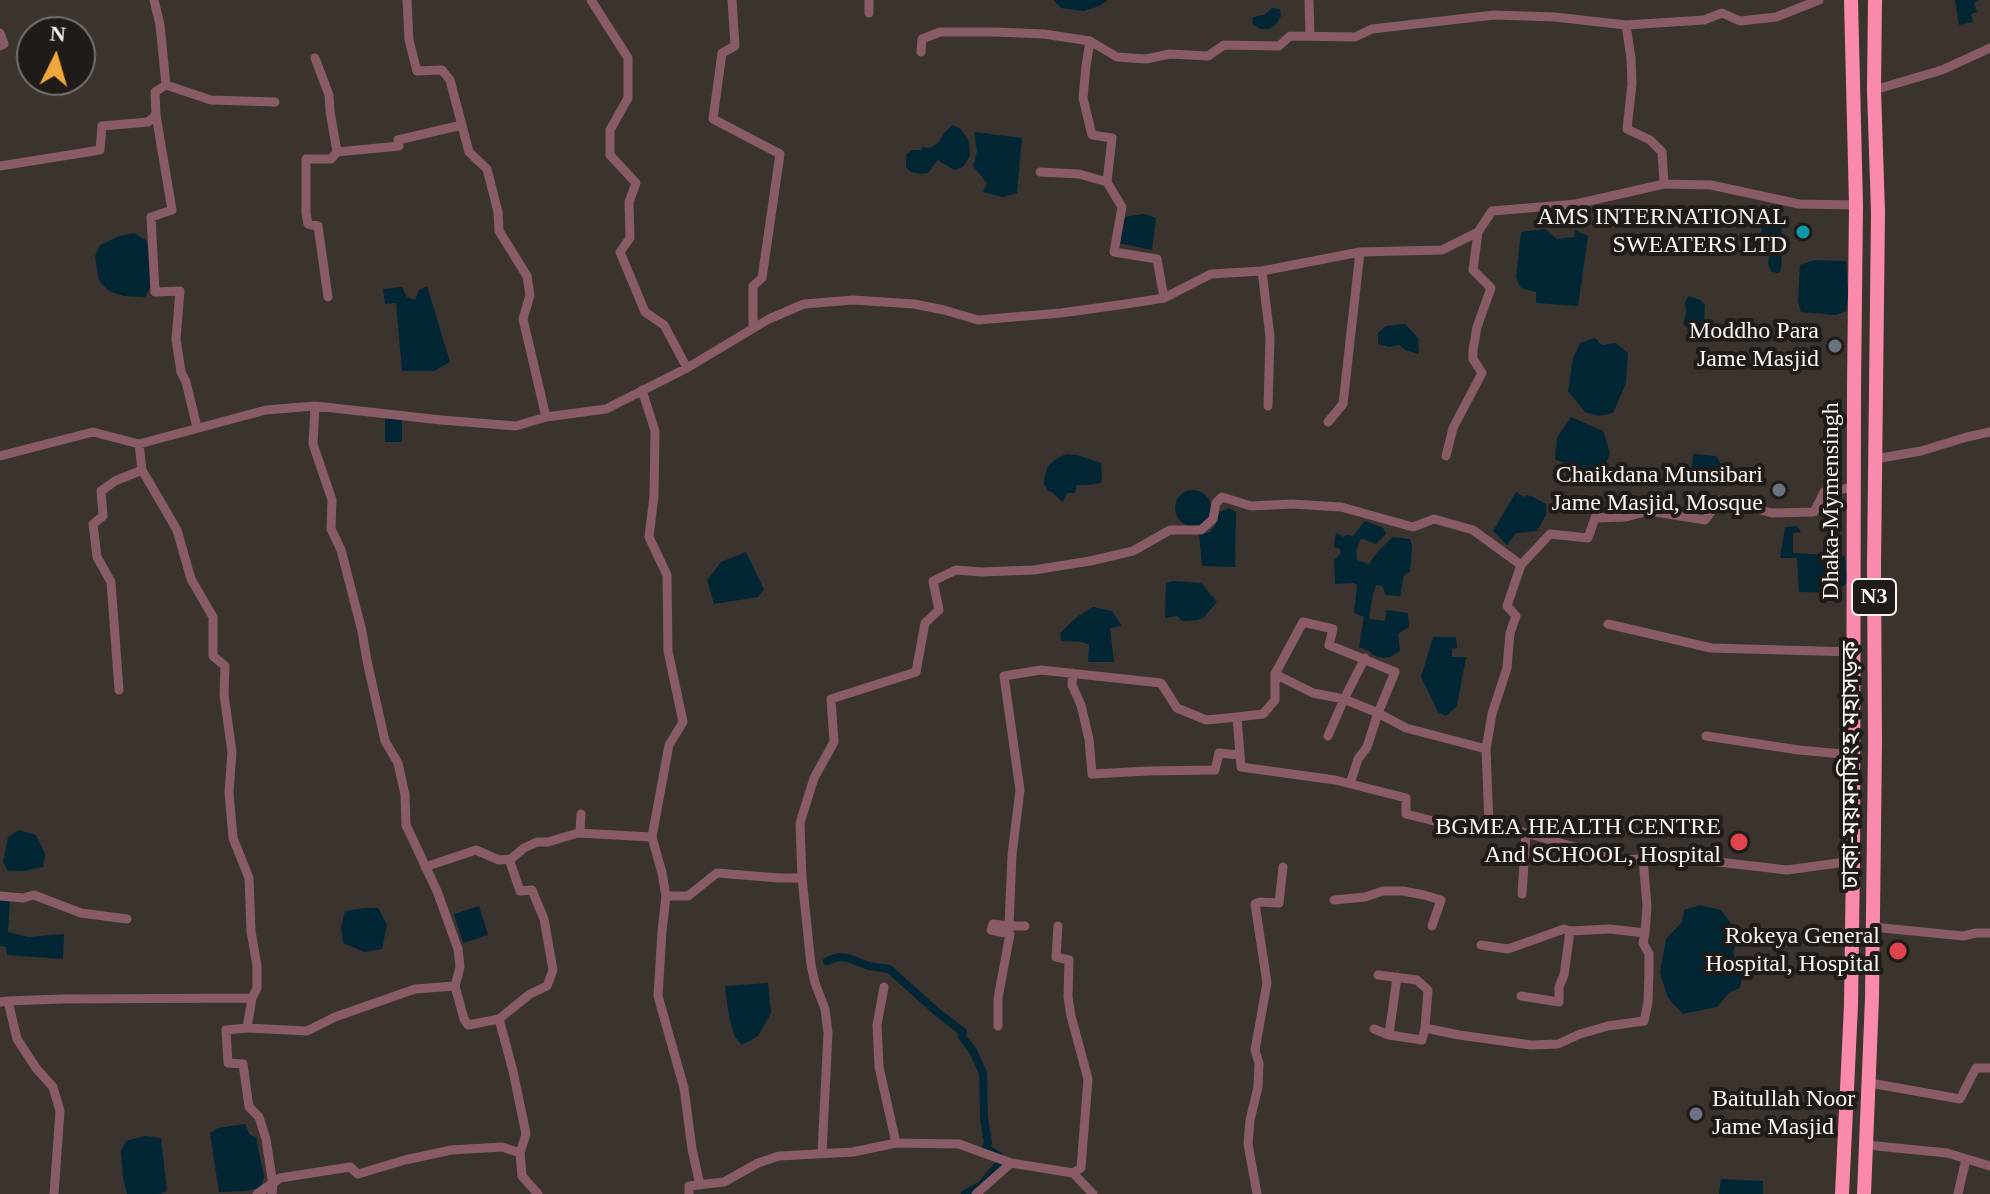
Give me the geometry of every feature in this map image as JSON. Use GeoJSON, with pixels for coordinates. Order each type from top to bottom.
{"type":"FeatureCollection","features":[{"type":"Feature","properties":{"kind":"highway","name":"Dhaka-Mymensingh"},"geometry":{"type":"LineString","coordinates":[[1842,1194],[1851,1005],[1853,861],[1856,205],[1851,0]]}},
{"type":"Feature","properties":{"kind":"highway","name":"ঢাকা-ময়মনসিংহ মহাসড়ক"},"geometry":{"type":"LineString","coordinates":[[1864,1194],[1873,927],[1878,212],[1875,0]]}},
{"type":"Feature","properties":{"kind":"street"},"geometry":{"type":"LineString","coordinates":[[154,0],[160,25],[166,85]]}},
{"type":"Feature","properties":{"kind":"street"},"geometry":{"type":"LineString","coordinates":[[407,0],[409,40],[417,71],[442,70],[450,80],[469,152],[487,169],[498,212],[499,231],[527,276],[530,295],[523,319],[546,417]]}},
{"type":"Feature","properties":{"kind":"street"},"geometry":{"type":"LineString","coordinates":[[591,0],[628,58],[628,98],[610,130],[610,155],[636,183],[629,202],[630,238],[620,252],[645,312],[664,325],[687,368]]}},
{"type":"Feature","properties":{"kind":"street"},"geometry":{"type":"LineString","coordinates":[[732,0],[735,46],[722,53],[713,119],[780,154],[762,278],[753,286],[753,328]]}},
{"type":"Feature","properties":{"kind":"street"},"geometry":{"type":"LineString","coordinates":[[869,0],[869,13]]}},
{"type":"Feature","properties":{"kind":"street"},"geometry":{"type":"LineString","coordinates":[[1309,0],[1310,36]]}},
{"type":"Feature","properties":{"kind":"street"},"geometry":{"type":"LineString","coordinates":[[921,52],[922,39],[940,32],[1044,34],[1090,41],[1117,57],[1146,59],[1170,54],[1208,56],[1224,45],[1279,46],[1290,36],[1355,37],[1372,29],[1494,15],[1555,17],[1626,25],[1704,20],[1722,13],[1740,21],[1776,17],[1819,0]]}},
{"type":"Feature","properties":{"kind":"street"},"geometry":{"type":"LineString","coordinates":[[1626,25],[1632,84],[1627,129],[1650,140],[1662,152],[1664,184]]}},
{"type":"Feature","properties":{"kind":"street"},"geometry":{"type":"LineString","coordinates":[[0,33],[4,44],[0,46]]}},
{"type":"Feature","properties":{"kind":"street"},"geometry":{"type":"LineString","coordinates":[[1090,41],[1083,98],[1092,135],[1112,138],[1107,182],[1122,207],[1114,252],[1157,259],[1164,298]]}},
{"type":"Feature","properties":{"kind":"street"},"geometry":{"type":"LineString","coordinates":[[1874,90],[1942,70],[1990,48]]}},
{"type":"Feature","properties":{"kind":"street"},"geometry":{"type":"LineString","coordinates":[[315,58],[329,95],[337,152]]}},
{"type":"Feature","properties":{"kind":"street"},"geometry":{"type":"LineString","coordinates":[[166,85],[211,100],[275,102]]}},
{"type":"Feature","properties":{"kind":"street"},"geometry":{"type":"LineString","coordinates":[[166,85],[155,92],[156,115],[172,210],[151,217],[155,292],[180,291],[176,339],[181,372],[197,427]]}},
{"type":"Feature","properties":{"kind":"street"},"geometry":{"type":"LineString","coordinates":[[0,166],[100,150],[102,126],[148,122],[156,115]]}},
{"type":"Feature","properties":{"kind":"street"},"geometry":{"type":"LineString","coordinates":[[328,297],[318,226],[308,224],[306,213],[306,159],[331,159],[337,152],[399,146],[398,140],[462,125]]}},
{"type":"Feature","properties":{"kind":"street"},"geometry":{"type":"LineString","coordinates":[[1040,172],[1079,174],[1107,182]]}},
{"type":"Feature","properties":{"kind":"street"},"geometry":{"type":"LineString","coordinates":[[1446,456],[1453,428],[1482,373],[1473,359],[1473,350],[1477,327],[1491,288],[1473,270],[1478,232],[1492,211],[1576,204],[1664,184],[1711,185],[1799,204],[1856,205]]}},
{"type":"Feature","properties":{"kind":"street"},"geometry":{"type":"LineString","coordinates":[[0,456],[93,432],[139,444],[266,410],[315,406],[516,426],[546,417],[606,409],[687,368],[769,319],[804,304],[853,300],[914,304],[978,320],[1061,313],[1164,298],[1211,274],[1262,271],[1360,252],[1442,250],[1478,232]]}},
{"type":"Feature","properties":{"kind":"street"},"geometry":{"type":"LineString","coordinates":[[1328,422],[1343,404],[1360,252]]}},
{"type":"Feature","properties":{"kind":"street"},"geometry":{"type":"LineString","coordinates":[[1262,271],[1270,337],[1268,406]]}},
{"type":"Feature","properties":{"kind":"street"},"geometry":{"type":"LineString","coordinates":[[642,390],[655,431],[654,496],[649,537],[667,575],[668,651],[683,722],[669,745],[652,837],[666,896],[658,996],[684,1088],[700,1185]]}},
{"type":"Feature","properties":{"kind":"street"},"geometry":{"type":"LineString","coordinates":[[315,406],[313,444],[332,500],[331,529],[341,550],[362,631],[385,741],[398,763],[405,795],[406,825],[437,891],[458,949],[460,967],[455,986],[468,1025],[499,1019],[530,994],[547,986],[553,970],[544,919],[532,890],[520,891],[509,859]]}},
{"type":"Feature","properties":{"kind":"street"},"geometry":{"type":"LineString","coordinates":[[1875,459],[1921,451],[1990,432]]}},
{"type":"Feature","properties":{"kind":"street"},"geometry":{"type":"LineString","coordinates":[[139,444],[142,470],[177,530],[191,579],[213,617],[213,656],[225,666],[224,695],[232,752],[229,792],[233,838],[249,878],[251,931],[257,966],[257,988],[252,998],[247,1028]]}},
{"type":"Feature","properties":{"kind":"street"},"geometry":{"type":"LineString","coordinates":[[119,690],[111,582],[97,557],[93,524],[103,516],[101,491],[115,481],[142,470]]}},
{"type":"Feature","properties":{"kind":"street"},"geometry":{"type":"LineString","coordinates":[[1489,825],[1486,749],[1492,714],[1507,668],[1510,633],[1516,616],[1507,606],[1521,565],[1550,534],[1588,538],[1595,518],[1626,517],[1649,511],[1705,520],[1720,500],[1772,513],[1814,512],[1824,492],[1855,487]]}},
{"type":"Feature","properties":{"kind":"street"},"geometry":{"type":"LineString","coordinates":[[822,1153],[828,1033],[825,1009],[811,965],[800,823],[814,778],[834,742],[831,699],[916,672],[925,623],[939,610],[933,581],[956,570],[1034,570],[1133,551],[1170,530],[1201,530],[1213,519],[1216,503],[1222,497],[1251,506],[1292,504],[1341,507],[1413,527],[1434,519],[1473,530],[1521,565]]}},
{"type":"Feature","properties":{"kind":"street"},"geometry":{"type":"LineString","coordinates":[[1009,926],[1012,855],[1020,790],[1004,676],[1041,670],[1161,683],[1177,708],[1206,720],[1263,714],[1275,700],[1275,674],[1303,622],[1333,629],[1329,645],[1395,672],[1350,784]]}},
{"type":"Feature","properties":{"kind":"street"},"geometry":{"type":"LineString","coordinates":[[1608,624],[1711,648],[1854,652]]}},
{"type":"Feature","properties":{"kind":"street"},"geometry":{"type":"LineString","coordinates":[[1328,736],[1365,658]]}},
{"type":"Feature","properties":{"kind":"street"},"geometry":{"type":"LineString","coordinates":[[1073,673],[1072,685],[1081,705],[1089,739],[1092,774],[1215,770],[1219,753],[1240,755]]}},
{"type":"Feature","properties":{"kind":"street"},"geometry":{"type":"LineString","coordinates":[[1275,674],[1313,693],[1344,699],[1378,713],[1406,728],[1486,749]]}},
{"type":"Feature","properties":{"kind":"street"},"geometry":{"type":"LineString","coordinates":[[1237,717],[1241,767],[1335,780],[1406,798],[1406,814],[1442,823],[1499,825],[1619,860],[1676,857],[1787,870],[1853,861]]}},
{"type":"Feature","properties":{"kind":"street"},"geometry":{"type":"LineString","coordinates":[[1706,736],[1853,755]]}},
{"type":"Feature","properties":{"kind":"street"},"geometry":{"type":"LineString","coordinates":[[578,833],[581,814]]}},
{"type":"Feature","properties":{"kind":"street"},"geometry":{"type":"LineString","coordinates":[[425,867],[476,850],[499,860],[509,859],[537,842],[578,833],[652,837]]}},
{"type":"Feature","properties":{"kind":"street"},"geometry":{"type":"LineString","coordinates":[[1522,894],[1526,833]]}},
{"type":"Feature","properties":{"kind":"street"},"geometry":{"type":"LineString","coordinates":[[1425,1028],[1531,1045],[1558,1044],[1608,1026],[1644,1021],[1648,1002],[1649,954],[1643,943],[1647,906],[1643,859]]}},
{"type":"Feature","properties":{"kind":"street"},"geometry":{"type":"LineString","coordinates":[[1257,1194],[1248,1144],[1258,1087],[1259,1063],[1255,1050],[1267,983],[1255,904],[1279,903],[1283,867]]}},
{"type":"Feature","properties":{"kind":"street"},"geometry":{"type":"LineString","coordinates":[[666,896],[688,896],[717,873],[802,878]]}},
{"type":"Feature","properties":{"kind":"street"},"geometry":{"type":"LineString","coordinates":[[1334,900],[1365,897],[1383,891],[1424,895],[1441,900],[1432,926]]}},
{"type":"Feature","properties":{"kind":"street"},"geometry":{"type":"LineString","coordinates":[[0,896],[23,898],[34,895],[81,913],[127,919]]}},
{"type":"Feature","properties":{"kind":"street"},"geometry":{"type":"LineString","coordinates":[[998,1026],[998,998],[1010,934],[991,930],[993,924],[1025,926]]}},
{"type":"Feature","properties":{"kind":"street"},"geometry":{"type":"LineString","coordinates":[[1058,926],[1056,957],[1069,960],[1071,1016],[1088,1079],[1081,1168],[1073,1173]]}},
{"type":"Feature","properties":{"kind":"street"},"geometry":{"type":"LineString","coordinates":[[1873,927],[1963,936],[1990,933]]}},
{"type":"Feature","properties":{"kind":"street"},"geometry":{"type":"LineString","coordinates":[[1481,945],[1508,949],[1564,929],[1645,933]]}},
{"type":"Feature","properties":{"kind":"street"},"geometry":{"type":"LineString","coordinates":[[1521,996],[1559,1002],[1570,931]]}},
{"type":"Feature","properties":{"kind":"street"},"geometry":{"type":"LineString","coordinates":[[1374,1029],[1389,1035],[1422,1040],[1428,990],[1417,980],[1378,975]]}},
{"type":"Feature","properties":{"kind":"street"},"geometry":{"type":"LineString","coordinates":[[1389,1035],[1397,977]]}},
{"type":"Feature","properties":{"kind":"street"},"geometry":{"type":"LineString","coordinates":[[272,1189],[259,1117],[249,1107],[243,1064],[228,1063],[226,1030],[307,1031],[335,1017],[415,989],[455,986]]}},
{"type":"Feature","properties":{"kind":"street"},"geometry":{"type":"LineString","coordinates":[[884,987],[877,1025],[879,1067],[896,1143]]}},
{"type":"Feature","properties":{"kind":"street"},"geometry":{"type":"LineString","coordinates":[[54,1194],[60,1111],[53,1087],[17,1039],[4,1002],[252,998]]}},
{"type":"Feature","properties":{"kind":"street"},"geometry":{"type":"LineString","coordinates":[[499,1019],[526,1134],[520,1153],[522,1176],[538,1194]]}},
{"type":"Feature","properties":{"kind":"street"},"geometry":{"type":"LineString","coordinates":[[1870,1083],[1960,1099],[1976,1068],[1990,1068]]}},
{"type":"Feature","properties":{"kind":"street"},"geometry":{"type":"LineString","coordinates":[[689,1194],[689,1186],[724,1182],[758,1163],[779,1156],[853,1152],[896,1143],[959,1144],[1011,1163],[1073,1173],[1093,1194]]}},
{"type":"Feature","properties":{"kind":"street"},"geometry":{"type":"LineString","coordinates":[[1867,1145],[1947,1153],[1990,1166]]}},
{"type":"Feature","properties":{"kind":"street"},"geometry":{"type":"LineString","coordinates":[[257,1194],[272,1189],[280,1178],[350,1167],[358,1174],[451,1150],[502,1147],[520,1153]]}},
{"type":"Feature","properties":{"kind":"street"},"geometry":{"type":"LineString","coordinates":[[1958,1194],[1966,1159]]}},
{"type":"Feature","properties":{"kind":"street"},"geometry":{"type":"LineString","coordinates":[[976,1194],[1011,1163]]}},
{"type":"Feature","properties":{"kind":"water"},"geometry":{"type":"Polygon","coordinates":[[[1053,0],[1108,0],[1084,11],[1061,8],[1053,0]]]}},
{"type":"Feature","properties":{"kind":"water"},"geometry":{"type":"Polygon","coordinates":[[[1955,0],[1978,0],[1974,3],[1977,12],[1971,14],[1973,22],[1959,25],[1955,0]]]}},
{"type":"Feature","properties":{"kind":"water"},"geometry":{"type":"Polygon","coordinates":[[[1272,8],[1280,9],[1281,16],[1270,29],[1261,29],[1252,24],[1253,17],[1264,15],[1272,8]]]}},
{"type":"Feature","properties":{"kind":"water"},"geometry":{"type":"Polygon","coordinates":[[[952,125],[961,129],[969,141],[970,156],[963,167],[954,170],[938,160],[928,173],[911,172],[906,167],[906,155],[912,150],[930,148],[938,143],[952,125]]]}},
{"type":"Feature","properties":{"kind":"water"},"geometry":{"type":"Polygon","coordinates":[[[974,132],[1022,138],[1017,193],[1002,197],[983,192],[987,183],[973,166],[977,151],[974,132]]]}},
{"type":"Feature","properties":{"kind":"water"},"geometry":{"type":"Polygon","coordinates":[[[1144,214],[1156,218],[1152,250],[1118,243],[1124,217],[1144,214]]]}},
{"type":"Feature","properties":{"kind":"water"},"geometry":{"type":"Polygon","coordinates":[[[1763,217],[1782,222],[1781,241],[1762,240],[1763,217]]]}},
{"type":"Feature","properties":{"kind":"water"},"geometry":{"type":"Polygon","coordinates":[[[1545,229],[1557,239],[1574,237],[1575,230],[1588,236],[1578,306],[1536,303],[1536,292],[1521,288],[1516,278],[1521,232],[1545,229]]]}},
{"type":"Feature","properties":{"kind":"water"},"geometry":{"type":"Polygon","coordinates":[[[134,233],[146,240],[151,255],[151,286],[145,297],[124,296],[109,291],[99,281],[95,256],[100,245],[134,233]]]}},
{"type":"Feature","properties":{"kind":"water"},"geometry":{"type":"Polygon","coordinates":[[[1774,246],[1782,253],[1781,271],[1778,273],[1772,272],[1768,265],[1769,251],[1774,246]]]}},
{"type":"Feature","properties":{"kind":"water"},"geometry":{"type":"Polygon","coordinates":[[[1815,260],[1846,261],[1846,311],[1836,315],[1801,312],[1798,301],[1800,265],[1815,260]]]}},
{"type":"Feature","properties":{"kind":"water"},"geometry":{"type":"Polygon","coordinates":[[[427,286],[450,362],[434,371],[402,371],[396,303],[385,304],[383,289],[402,287],[407,297],[415,300],[419,290],[427,286]]]}},
{"type":"Feature","properties":{"kind":"water"},"geometry":{"type":"Polygon","coordinates":[[[1689,296],[1705,304],[1700,331],[1683,324],[1685,302],[1689,296]]]}},
{"type":"Feature","properties":{"kind":"water"},"geometry":{"type":"Polygon","coordinates":[[[1405,324],[1418,338],[1419,354],[1399,345],[1389,347],[1378,344],[1378,333],[1386,326],[1405,324]]]}},
{"type":"Feature","properties":{"kind":"water"},"geometry":{"type":"Polygon","coordinates":[[[1595,338],[1602,345],[1616,343],[1628,353],[1626,383],[1613,413],[1599,416],[1585,412],[1568,391],[1573,358],[1580,343],[1595,338]]]}},
{"type":"Feature","properties":{"kind":"water"},"geometry":{"type":"Polygon","coordinates":[[[1571,417],[1603,431],[1610,453],[1600,480],[1555,459],[1557,438],[1571,417]]]}},
{"type":"Feature","properties":{"kind":"water"},"geometry":{"type":"Polygon","coordinates":[[[385,418],[402,419],[402,442],[385,442],[385,418]]]}},
{"type":"Feature","properties":{"kind":"water"},"geometry":{"type":"Polygon","coordinates":[[[1066,454],[1101,463],[1102,479],[1101,483],[1077,485],[1075,493],[1067,493],[1063,502],[1048,491],[1044,478],[1048,466],[1066,454]]]}},
{"type":"Feature","properties":{"kind":"water"},"geometry":{"type":"Polygon","coordinates":[[[1693,454],[1716,456],[1720,462],[1718,476],[1700,483],[1691,477],[1693,454]]]}},
{"type":"Feature","properties":{"kind":"water"},"geometry":{"type":"Polygon","coordinates":[[[1193,490],[1205,496],[1211,508],[1205,520],[1193,526],[1181,520],[1175,508],[1181,496],[1193,490]]]}},
{"type":"Feature","properties":{"kind":"water"},"geometry":{"type":"Polygon","coordinates":[[[1516,492],[1546,504],[1546,515],[1537,531],[1516,533],[1507,545],[1493,531],[1516,492]]]}},
{"type":"Feature","properties":{"kind":"water"},"geometry":{"type":"Polygon","coordinates":[[[1229,508],[1236,512],[1235,567],[1202,566],[1199,534],[1210,532],[1219,512],[1229,508]]]}},
{"type":"Feature","properties":{"kind":"water"},"geometry":{"type":"Polygon","coordinates":[[[1365,521],[1383,528],[1386,534],[1376,544],[1360,540],[1357,560],[1369,564],[1393,537],[1410,539],[1412,546],[1410,572],[1404,575],[1400,596],[1385,595],[1383,586],[1376,585],[1372,598],[1369,619],[1385,621],[1386,610],[1408,613],[1409,627],[1398,634],[1400,651],[1390,657],[1373,655],[1359,647],[1364,617],[1354,613],[1357,585],[1335,584],[1334,560],[1341,553],[1334,547],[1335,536],[1337,533],[1343,537],[1353,536],[1365,521]]]}},
{"type":"Feature","properties":{"kind":"water"},"geometry":{"type":"Polygon","coordinates":[[[1797,526],[1801,532],[1793,533],[1793,553],[1845,556],[1848,581],[1840,587],[1839,593],[1799,592],[1797,558],[1780,558],[1785,527],[1797,526]]]}},
{"type":"Feature","properties":{"kind":"water"},"geometry":{"type":"Polygon","coordinates":[[[746,552],[764,589],[758,597],[714,604],[707,580],[721,562],[746,552]]]}},
{"type":"Feature","properties":{"kind":"water"},"geometry":{"type":"Polygon","coordinates":[[[1166,583],[1201,583],[1217,602],[1198,620],[1182,621],[1177,616],[1165,618],[1166,583]]]}},
{"type":"Feature","properties":{"kind":"water"},"geometry":{"type":"Polygon","coordinates":[[[1093,607],[1112,611],[1122,626],[1110,628],[1114,662],[1088,662],[1089,645],[1061,641],[1060,633],[1093,607]]]}},
{"type":"Feature","properties":{"kind":"water"},"geometry":{"type":"Polygon","coordinates":[[[1433,637],[1456,637],[1457,648],[1452,649],[1452,657],[1466,657],[1457,706],[1446,716],[1438,712],[1421,677],[1433,637]]]}},
{"type":"Feature","properties":{"kind":"water"},"geometry":{"type":"Polygon","coordinates":[[[19,830],[36,835],[45,854],[43,867],[8,871],[3,862],[8,837],[19,830]]]}},
{"type":"Feature","properties":{"kind":"water"},"geometry":{"type":"Polygon","coordinates":[[[0,898],[10,899],[8,932],[28,937],[64,934],[63,959],[7,955],[6,947],[0,946],[0,898]]]}},
{"type":"Feature","properties":{"kind":"water"},"geometry":{"type":"Polygon","coordinates":[[[1700,905],[1721,910],[1733,926],[1738,940],[1733,952],[1742,978],[1740,988],[1729,993],[1717,1007],[1683,1014],[1668,998],[1660,973],[1666,939],[1682,922],[1684,910],[1700,905]]]}},
{"type":"Feature","properties":{"kind":"water"},"geometry":{"type":"Polygon","coordinates":[[[479,906],[488,935],[463,943],[454,914],[479,906]]]}},
{"type":"Feature","properties":{"kind":"water"},"geometry":{"type":"Polygon","coordinates":[[[378,908],[387,924],[382,949],[365,952],[343,943],[341,927],[345,911],[378,908]]]}},
{"type":"Feature","properties":{"kind":"water"},"geometry":{"type":"Polygon","coordinates":[[[768,983],[771,1013],[758,1036],[742,1045],[735,1037],[729,1017],[725,986],[768,983]]]}},
{"type":"Feature","properties":{"kind":"water"},"geometry":{"type":"Polygon","coordinates":[[[245,1124],[250,1135],[256,1137],[264,1177],[260,1188],[219,1192],[210,1133],[218,1128],[245,1124]]]}},
{"type":"Feature","properties":{"kind":"water"},"geometry":{"type":"Polygon","coordinates":[[[145,1136],[161,1138],[167,1191],[127,1194],[121,1151],[126,1141],[145,1136]]]}},
{"type":"Feature","properties":{"kind":"water"},"geometry":{"type":"Polygon","coordinates":[[[1721,1179],[1763,1181],[1763,1194],[1719,1194],[1721,1179]]]}},
{"type":"Feature","properties":{"kind":"waterway"},"geometry":{"type":"LineString","coordinates":[[827,961],[848,958],[889,969],[963,1032],[962,1037],[973,1051],[983,1073],[986,1148],[999,1156]]}},
{"type":"Feature","properties":{"kind":"waterway"},"geometry":{"type":"LineString","coordinates":[[965,1194],[981,1185],[999,1164]]}},
{"type":"Feature","properties":{"kind":"place","name":"AMS INTERNATIONAL SWEATERS LTD"},"geometry":{"type":"Point","coordinates":[1803,232]}},
{"type":"Feature","properties":{"kind":"place","name":"Moddho Para Jame Masjid"},"geometry":{"type":"Point","coordinates":[1835,346]}},
{"type":"Feature","properties":{"kind":"place","name":"Chaikdana Munsibari Jame Masjid, Mosque"},"geometry":{"type":"Point","coordinates":[1779,490]}},
{"type":"Feature","properties":{"kind":"place","name":"BGMEA HEALTH CENTRE And SCHOOL, Hospital"},"geometry":{"type":"Point","coordinates":[1739,842]}},
{"type":"Feature","properties":{"kind":"place","name":"Rokeya General Hospital, Hospital"},"geometry":{"type":"Point","coordinates":[1898,951]}},
{"type":"Feature","properties":{"kind":"place","name":"Baitullah Noor Jame Masjid"},"geometry":{"type":"Point","coordinates":[1696,1114]}}]}
